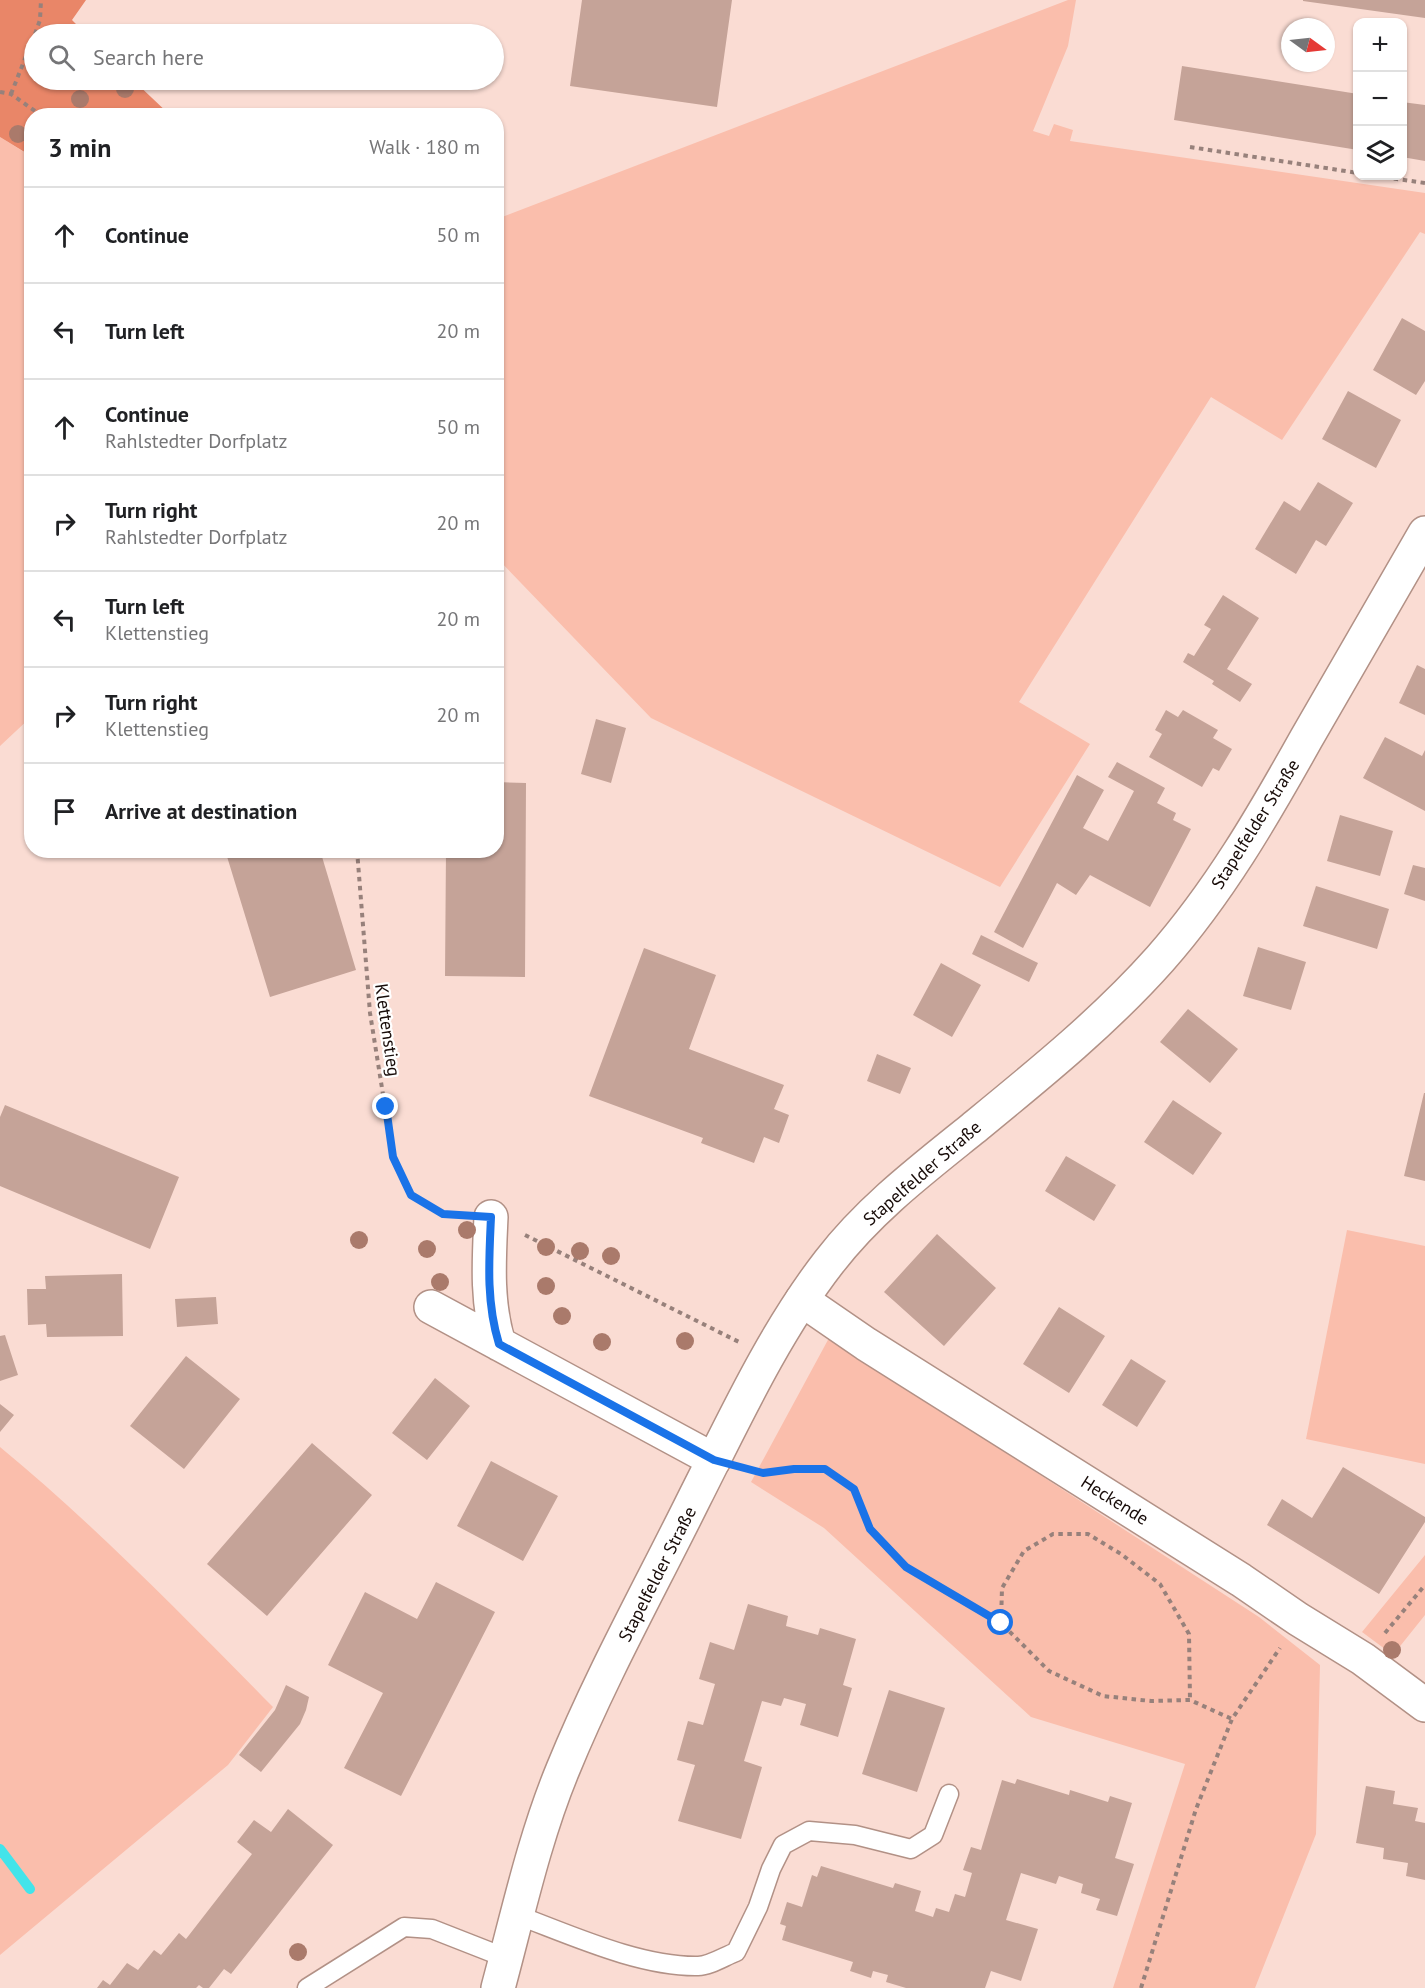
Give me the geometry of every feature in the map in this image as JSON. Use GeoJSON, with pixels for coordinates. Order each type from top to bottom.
{"type":"FeatureCollection","features":[{"type":"Feature","properties":{"kind":"street","name":"Stapelfelder Straße"},"geometry":{"type":"LineString","coordinates":[[502,1973],[542,1827],[563,1769],[613,1661],[714,1460],[768,1356],[802,1300],[830,1261],[864,1221],[893,1194],[1031,1081],[1108,1012],[1159,960],[1200,911],[1235,861],[1281,784],[1425,533]]}},
{"type":"Feature","properties":{"kind":"street"},"geometry":{"type":"LineString","coordinates":[[491,1217],[488,1282],[493,1325],[499,1344]]}},
{"type":"Feature","properties":{"kind":"street","name":"Heckende"},"geometry":{"type":"LineString","coordinates":[[802,1300],[866,1344],[1363,1659],[1425,1705]]}},
{"type":"Feature","properties":{"kind":"street"},"geometry":{"type":"LineString","coordinates":[[431,1307],[714,1460]]}},
{"type":"Feature","properties":{"kind":"lane"},"geometry":{"type":"LineString","coordinates":[[518,1915],[594,1944],[656,1962],[700,1967],[736,1952],[758,1907],[771,1869],[783,1845],[809,1831],[855,1835],[911,1850],[933,1836],[949,1794]]}},
{"type":"Feature","properties":{"kind":"lane"},"geometry":{"type":"LineString","coordinates":[[307,1988],[404,1927],[432,1929],[502,1973]]}},
{"type":"Feature","properties":{"kind":"path"},"geometry":{"type":"LineString","coordinates":[[39,24],[41,0]]}},
{"type":"Feature","properties":{"kind":"path"},"geometry":{"type":"LineString","coordinates":[[11,94],[24,62]]}},
{"type":"Feature","properties":{"kind":"path"},"geometry":{"type":"LineString","coordinates":[[0,92],[11,94],[31,108]]}},
{"type":"Feature","properties":{"kind":"path"},"geometry":{"type":"LineString","coordinates":[[1190,147],[1353,172]]}},
{"type":"Feature","properties":{"kind":"path"},"geometry":{"type":"LineString","coordinates":[[1404,180],[1425,183]]}},
{"type":"Feature","properties":{"kind":"path","name":"Klettenstieg"},"geometry":{"type":"LineString","coordinates":[[358,858],[370,1013],[393,1157],[411,1195],[443,1214],[491,1217]]}},
{"type":"Feature","properties":{"kind":"path"},"geometry":{"type":"LineString","coordinates":[[491,1217],[768,1356]]}},
{"type":"Feature","properties":{"kind":"path"},"geometry":{"type":"LineString","coordinates":[[714,1460],[763,1473],[794,1469],[825,1469],[854,1489],[870,1529],[906,1567],[1001,1623],[1048,1671],[1103,1696],[1151,1701],[1190,1700],[1232,1719]]}},
{"type":"Feature","properties":{"kind":"path"},"geometry":{"type":"LineString","coordinates":[[1001,1623],[1002,1588],[1024,1551],[1053,1534],[1088,1534],[1121,1554],[1160,1584],[1189,1635],[1190,1700]]}},
{"type":"Feature","properties":{"kind":"path"},"geometry":{"type":"LineString","coordinates":[[1363,1659],[1425,1585]]}},
{"type":"Feature","properties":{"kind":"path"},"geometry":{"type":"LineString","coordinates":[[1142,1988],[1196,1809],[1232,1719],[1298,1619]]}},
{"type":"Feature","properties":{"kind":"shaded area"},"geometry":{"type":"Polygon","coordinates":[[[0,0],[86,0],[72,20],[76,24],[24,24],[24,90],[144,90],[163,108],[24,108],[24,152],[0,137],[0,0]]]}},
{"type":"Feature","properties":{"kind":"shaded area"},"geometry":{"type":"Polygon","coordinates":[[[1068,0],[1076,0],[1068,46],[1033,131],[1049,136],[1054,124],[1073,130],[1070,141],[1425,193],[1425,234],[1420,232],[1282,440],[1211,397],[1019,702],[1090,744],[1000,887],[651,718],[504,565],[504,216],[1068,0]]]}},
{"type":"Feature","properties":{"kind":"shaded area"},"geometry":{"type":"Polygon","coordinates":[[[0,137],[24,152],[24,724],[0,746],[0,137]]]}},
{"type":"Feature","properties":{"kind":"shaded area"},"geometry":{"type":"Polygon","coordinates":[[[1347,1230],[1425,1246],[1425,1464],[1306,1439],[1347,1230]]]}},
{"type":"Feature","properties":{"kind":"shaded area"},"geometry":{"type":"Polygon","coordinates":[[[829,1338],[1259,1617],[1320,1665],[1316,1834],[1255,1988],[1113,1988],[1185,1764],[1031,1717],[824,1528],[751,1482],[829,1338]]]}},
{"type":"Feature","properties":{"kind":"shaded area"},"geometry":{"type":"Polygon","coordinates":[[[0,1447],[106,1541],[273,1707],[228,1765],[0,1955],[0,1447]]]}},
{"type":"Feature","properties":{"kind":"shaded area"},"geometry":{"type":"Polygon","coordinates":[[[1425,1555],[1425,1615],[1393,1655],[1362,1632],[1425,1555]]]}},
{"type":"Feature","properties":{"kind":"building"},"geometry":{"type":"Polygon","coordinates":[[[582,0],[732,0],[717,107],[570,86],[582,0]]]}},
{"type":"Feature","properties":{"kind":"building"},"geometry":{"type":"Polygon","coordinates":[[[1425,0],[1425,18],[1303,1],[1425,0]]]}},
{"type":"Feature","properties":{"kind":"building"},"geometry":{"type":"Polygon","coordinates":[[[1182,66],[1353,93],[1353,149],[1174,120],[1182,66]]]}},
{"type":"Feature","properties":{"kind":"building"},"geometry":{"type":"Polygon","coordinates":[[[1407,103],[1425,105],[1425,161],[1407,158],[1407,103]]]}},
{"type":"Feature","properties":{"kind":"building"},"geometry":{"type":"Polygon","coordinates":[[[1402,318],[1425,331],[1425,381],[1416,395],[1373,370],[1402,318]]]}},
{"type":"Feature","properties":{"kind":"building"},"geometry":{"type":"Polygon","coordinates":[[[1348,391],[1401,420],[1376,468],[1322,439],[1348,391]]]}},
{"type":"Feature","properties":{"kind":"building"},"geometry":{"type":"Polygon","coordinates":[[[1318,482],[1353,503],[1326,546],[1316,540],[1296,574],[1255,549],[1284,501],[1300,511],[1318,482]]]}},
{"type":"Feature","properties":{"kind":"building"},"geometry":{"type":"Polygon","coordinates":[[[1223,595],[1259,618],[1227,669],[1252,684],[1240,702],[1212,684],[1214,681],[1183,662],[1188,653],[1194,656],[1211,629],[1204,625],[1223,595]]]}},
{"type":"Feature","properties":{"kind":"building"},"geometry":{"type":"Polygon","coordinates":[[[1417,665],[1425,669],[1425,715],[1399,703],[1417,665]]]}},
{"type":"Feature","properties":{"kind":"building"},"geometry":{"type":"Polygon","coordinates":[[[1166,710],[1178,717],[1183,710],[1218,730],[1213,738],[1232,749],[1219,771],[1213,768],[1202,787],[1149,757],[1162,734],[1155,730],[1166,710]]]}},
{"type":"Feature","properties":{"kind":"building"},"geometry":{"type":"Polygon","coordinates":[[[596,719],[626,728],[611,783],[581,774],[596,719]]]}},
{"type":"Feature","properties":{"kind":"building"},"geometry":{"type":"Polygon","coordinates":[[[1385,737],[1422,756],[1425,750],[1425,811],[1363,778],[1385,737]]]}},
{"type":"Feature","properties":{"kind":"building"},"geometry":{"type":"Polygon","coordinates":[[[1117,762],[1165,788],[1157,803],[1176,813],[1173,820],[1191,829],[1150,907],[1090,875],[1076,895],[1057,883],[1023,948],[994,932],[1077,775],[1104,790],[1083,828],[1108,841],[1134,791],[1108,777],[1117,762]]]}},
{"type":"Feature","properties":{"kind":"building"},"geometry":{"type":"Polygon","coordinates":[[[504,782],[526,783],[525,977],[445,976],[446,858],[504,858],[504,782]]]}},
{"type":"Feature","properties":{"kind":"building"},"geometry":{"type":"Polygon","coordinates":[[[1340,815],[1393,831],[1380,876],[1327,861],[1340,815]]]}},
{"type":"Feature","properties":{"kind":"building"},"geometry":{"type":"Polygon","coordinates":[[[227,858],[322,858],[356,970],[270,997],[227,858]]]}},
{"type":"Feature","properties":{"kind":"building"},"geometry":{"type":"Polygon","coordinates":[[[1413,865],[1425,868],[1425,901],[1404,894],[1413,865]]]}},
{"type":"Feature","properties":{"kind":"building"},"geometry":{"type":"Polygon","coordinates":[[[1316,886],[1389,909],[1377,949],[1303,926],[1316,886]]]}},
{"type":"Feature","properties":{"kind":"building"},"geometry":{"type":"Polygon","coordinates":[[[981,935],[1038,963],[1029,982],[972,954],[981,935]]]}},
{"type":"Feature","properties":{"kind":"building"},"geometry":{"type":"Polygon","coordinates":[[[1258,947],[1306,962],[1291,1010],[1243,996],[1258,947]]]}},
{"type":"Feature","properties":{"kind":"building"},"geometry":{"type":"Polygon","coordinates":[[[644,948],[716,975],[689,1049],[784,1085],[774,1109],[789,1115],[779,1143],[764,1137],[754,1163],[701,1143],[703,1138],[589,1096],[644,948]]]}},
{"type":"Feature","properties":{"kind":"building"},"geometry":{"type":"Polygon","coordinates":[[[941,963],[981,985],[952,1037],[913,1015],[941,963]]]}},
{"type":"Feature","properties":{"kind":"building"},"geometry":{"type":"Polygon","coordinates":[[[1188,1009],[1238,1049],[1210,1083],[1160,1042],[1188,1009]]]}},
{"type":"Feature","properties":{"kind":"building"},"geometry":{"type":"Polygon","coordinates":[[[877,1054],[911,1068],[900,1094],[867,1081],[877,1054]]]}},
{"type":"Feature","properties":{"kind":"building"},"geometry":{"type":"Polygon","coordinates":[[[1425,1093],[1425,1181],[1404,1176],[1425,1093]]]}},
{"type":"Feature","properties":{"kind":"building"},"geometry":{"type":"Polygon","coordinates":[[[1173,1100],[1222,1133],[1193,1175],[1144,1142],[1173,1100]]]}},
{"type":"Feature","properties":{"kind":"building"},"geometry":{"type":"Polygon","coordinates":[[[5,1105],[179,1177],[150,1249],[0,1186],[0,1117],[5,1105]]]}},
{"type":"Feature","properties":{"kind":"building"},"geometry":{"type":"Polygon","coordinates":[[[1066,1156],[1116,1185],[1094,1221],[1045,1191],[1066,1156]]]}},
{"type":"Feature","properties":{"kind":"building"},"geometry":{"type":"Polygon","coordinates":[[[937,1234],[996,1288],[944,1346],[884,1292],[937,1234]]]}},
{"type":"Feature","properties":{"kind":"building"},"geometry":{"type":"Polygon","coordinates":[[[122,1274],[123,1336],[47,1337],[46,1324],[28,1325],[27,1289],[46,1289],[45,1276],[122,1274]]]}},
{"type":"Feature","properties":{"kind":"building"},"geometry":{"type":"Polygon","coordinates":[[[216,1297],[218,1324],[177,1327],[175,1299],[216,1297]]]}},
{"type":"Feature","properties":{"kind":"building"},"geometry":{"type":"Polygon","coordinates":[[[1059,1307],[1105,1336],[1069,1393],[1023,1364],[1059,1307]]]}},
{"type":"Feature","properties":{"kind":"building"},"geometry":{"type":"Polygon","coordinates":[[[5,1335],[18,1375],[0,1381],[0,1336],[5,1335]]]}},
{"type":"Feature","properties":{"kind":"building"},"geometry":{"type":"Polygon","coordinates":[[[186,1356],[240,1399],[184,1469],[130,1426],[186,1356]]]}},
{"type":"Feature","properties":{"kind":"building"},"geometry":{"type":"Polygon","coordinates":[[[1131,1359],[1166,1381],[1137,1427],[1102,1405],[1131,1359]]]}},
{"type":"Feature","properties":{"kind":"building"},"geometry":{"type":"Polygon","coordinates":[[[435,1378],[470,1406],[427,1460],[392,1433],[435,1378]]]}},
{"type":"Feature","properties":{"kind":"building"},"geometry":{"type":"Polygon","coordinates":[[[0,1404],[14,1415],[0,1432],[0,1404]]]}},
{"type":"Feature","properties":{"kind":"building"},"geometry":{"type":"Polygon","coordinates":[[[312,1443],[372,1495],[267,1616],[207,1564],[312,1443]]]}},
{"type":"Feature","properties":{"kind":"building"},"geometry":{"type":"Polygon","coordinates":[[[491,1461],[558,1496],[523,1561],[457,1526],[491,1461]]]}},
{"type":"Feature","properties":{"kind":"building"},"geometry":{"type":"Polygon","coordinates":[[[1343,1467],[1425,1517],[1425,1522],[1379,1594],[1267,1525],[1282,1499],[1312,1518],[1343,1467]]]}},
{"type":"Feature","properties":{"kind":"building"},"geometry":{"type":"Polygon","coordinates":[[[436,1582],[495,1612],[401,1796],[344,1768],[383,1693],[328,1665],[365,1592],[417,1619],[436,1582]]]}},
{"type":"Feature","properties":{"kind":"building"},"geometry":{"type":"Polygon","coordinates":[[[748,1604],[788,1616],[786,1626],[818,1635],[820,1628],[856,1639],[843,1685],[852,1688],[838,1737],[800,1725],[806,1704],[784,1698],[781,1706],[762,1701],[744,1761],[762,1767],[741,1839],[678,1821],[695,1765],[677,1760],[688,1721],[703,1725],[715,1684],[699,1679],[710,1642],[734,1650],[748,1604]]]}},
{"type":"Feature","properties":{"kind":"building"},"geometry":{"type":"Polygon","coordinates":[[[286,1685],[309,1697],[306,1710],[300,1724],[261,1772],[239,1755],[275,1710],[286,1685]]]}},
{"type":"Feature","properties":{"kind":"building"},"geometry":{"type":"Polygon","coordinates":[[[889,1690],[945,1708],[917,1792],[862,1774],[889,1690]]]}},
{"type":"Feature","properties":{"kind":"building"},"geometry":{"type":"Polygon","coordinates":[[[1017,1779],[1069,1795],[1070,1790],[1108,1802],[1110,1796],[1132,1803],[1115,1858],[1134,1864],[1117,1916],[1096,1910],[1100,1899],[1081,1893],[1083,1884],[1059,1876],[1056,1884],[1021,1873],[1006,1920],[1038,1929],[1021,1981],[991,1971],[985,1988],[906,1988],[886,1982],[888,1975],[873,1971],[871,1978],[850,1971],[853,1962],[782,1940],[786,1926],[780,1924],[787,1902],[802,1907],[812,1875],[817,1877],[821,1866],[893,1888],[895,1883],[921,1891],[915,1911],[933,1917],[936,1908],[949,1912],[955,1894],[965,1897],[972,1873],[963,1870],[971,1847],[981,1850],[1002,1780],[1015,1784],[1017,1779]]]}},
{"type":"Feature","properties":{"kind":"building"},"geometry":{"type":"Polygon","coordinates":[[[1366,1786],[1395,1791],[1393,1804],[1418,1808],[1415,1821],[1425,1823],[1425,1880],[1406,1876],[1408,1863],[1383,1859],[1384,1848],[1356,1843],[1366,1786]]]}},
{"type":"Feature","properties":{"kind":"building"},"geometry":{"type":"Polygon","coordinates":[[[288,1809],[333,1845],[231,1974],[224,1969],[209,1988],[199,1985],[196,1988],[97,1988],[103,1980],[110,1985],[127,1963],[138,1970],[154,1950],[161,1955],[179,1933],[186,1939],[252,1854],[237,1842],[254,1820],[271,1832],[288,1809]]]}},
{"type":"Feature","properties":{"kind":"waterway"},"geometry":{"type":"LineString","coordinates":[[0,1849],[30,1889]]}},
{"type":"Feature","properties":{"kind":"route"},"geometry":{"type":"LineString","coordinates":[[386,1107],[393,1157],[411,1195],[443,1214],[491,1217],[488,1282],[493,1325],[499,1344],[714,1460],[763,1473],[794,1469],[825,1469],[854,1489],[870,1529],[906,1567],[1001,1623]]}}]}
